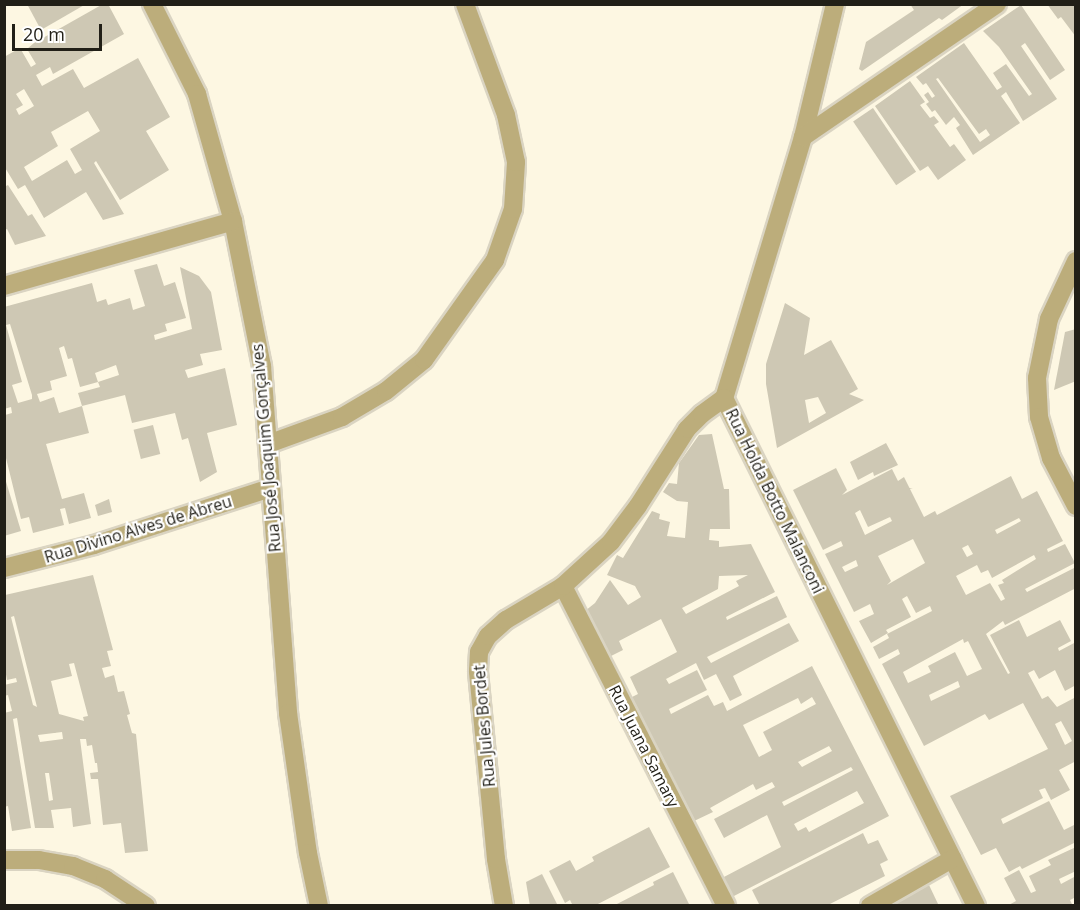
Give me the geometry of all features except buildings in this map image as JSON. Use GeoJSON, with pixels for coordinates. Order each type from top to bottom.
{"type":"FeatureCollection","features":[{"type":"Feature","properties":{"kind":"street","name":"Rua José Joaquim Gonçalves"},"geometry":{"type":"LineString","coordinates":[[152,4],[197,94],[233,221],[262,366],[288,713],[308,853],[319,906]]}},
{"type":"Feature","properties":{"kind":"street"},"geometry":{"type":"LineString","coordinates":[[268,444],[342,417],[393,385],[424,360],[495,260],[513,209],[516,162],[506,115],[465,4]]}},
{"type":"Feature","properties":{"kind":"street","name":"Rua Holda Botto Malanconi"},"geometry":{"type":"LineString","coordinates":[[835,4],[803,137],[724,398],[976,906]]}},
{"type":"Feature","properties":{"kind":"street"},"geometry":{"type":"LineString","coordinates":[[803,137],[997,4]]}},
{"type":"Feature","properties":{"kind":"street"},"geometry":{"type":"LineString","coordinates":[[4,286],[233,221]]}},
{"type":"Feature","properties":{"kind":"street"},"geometry":{"type":"LineString","coordinates":[[1076,261],[1049,318],[1037,378],[1039,417],[1051,458],[1076,506]]}},
{"type":"Feature","properties":{"kind":"street","name":"Rua Jules Bordet"},"geometry":{"type":"LineString","coordinates":[[504,906],[496,859],[480,695],[479,652],[488,636],[506,620],[563,586],[611,542],[638,506],[687,429],[702,414],[724,398]]}},
{"type":"Feature","properties":{"kind":"street","name":"Rua Divino Alves de Abreu"},"geometry":{"type":"LineString","coordinates":[[4,568],[104,542],[270,488]]}},
{"type":"Feature","properties":{"kind":"street","name":"Rua Juana Samary"},"geometry":{"type":"LineString","coordinates":[[563,586],[726,906]]}},
{"type":"Feature","properties":{"kind":"street"},"geometry":{"type":"LineString","coordinates":[[870,906],[952,859]]}},
{"type":"Feature","properties":{"kind":"street"},"geometry":{"type":"LineString","coordinates":[[4,860],[39,860],[73,866],[105,879],[146,906]]}}]}
